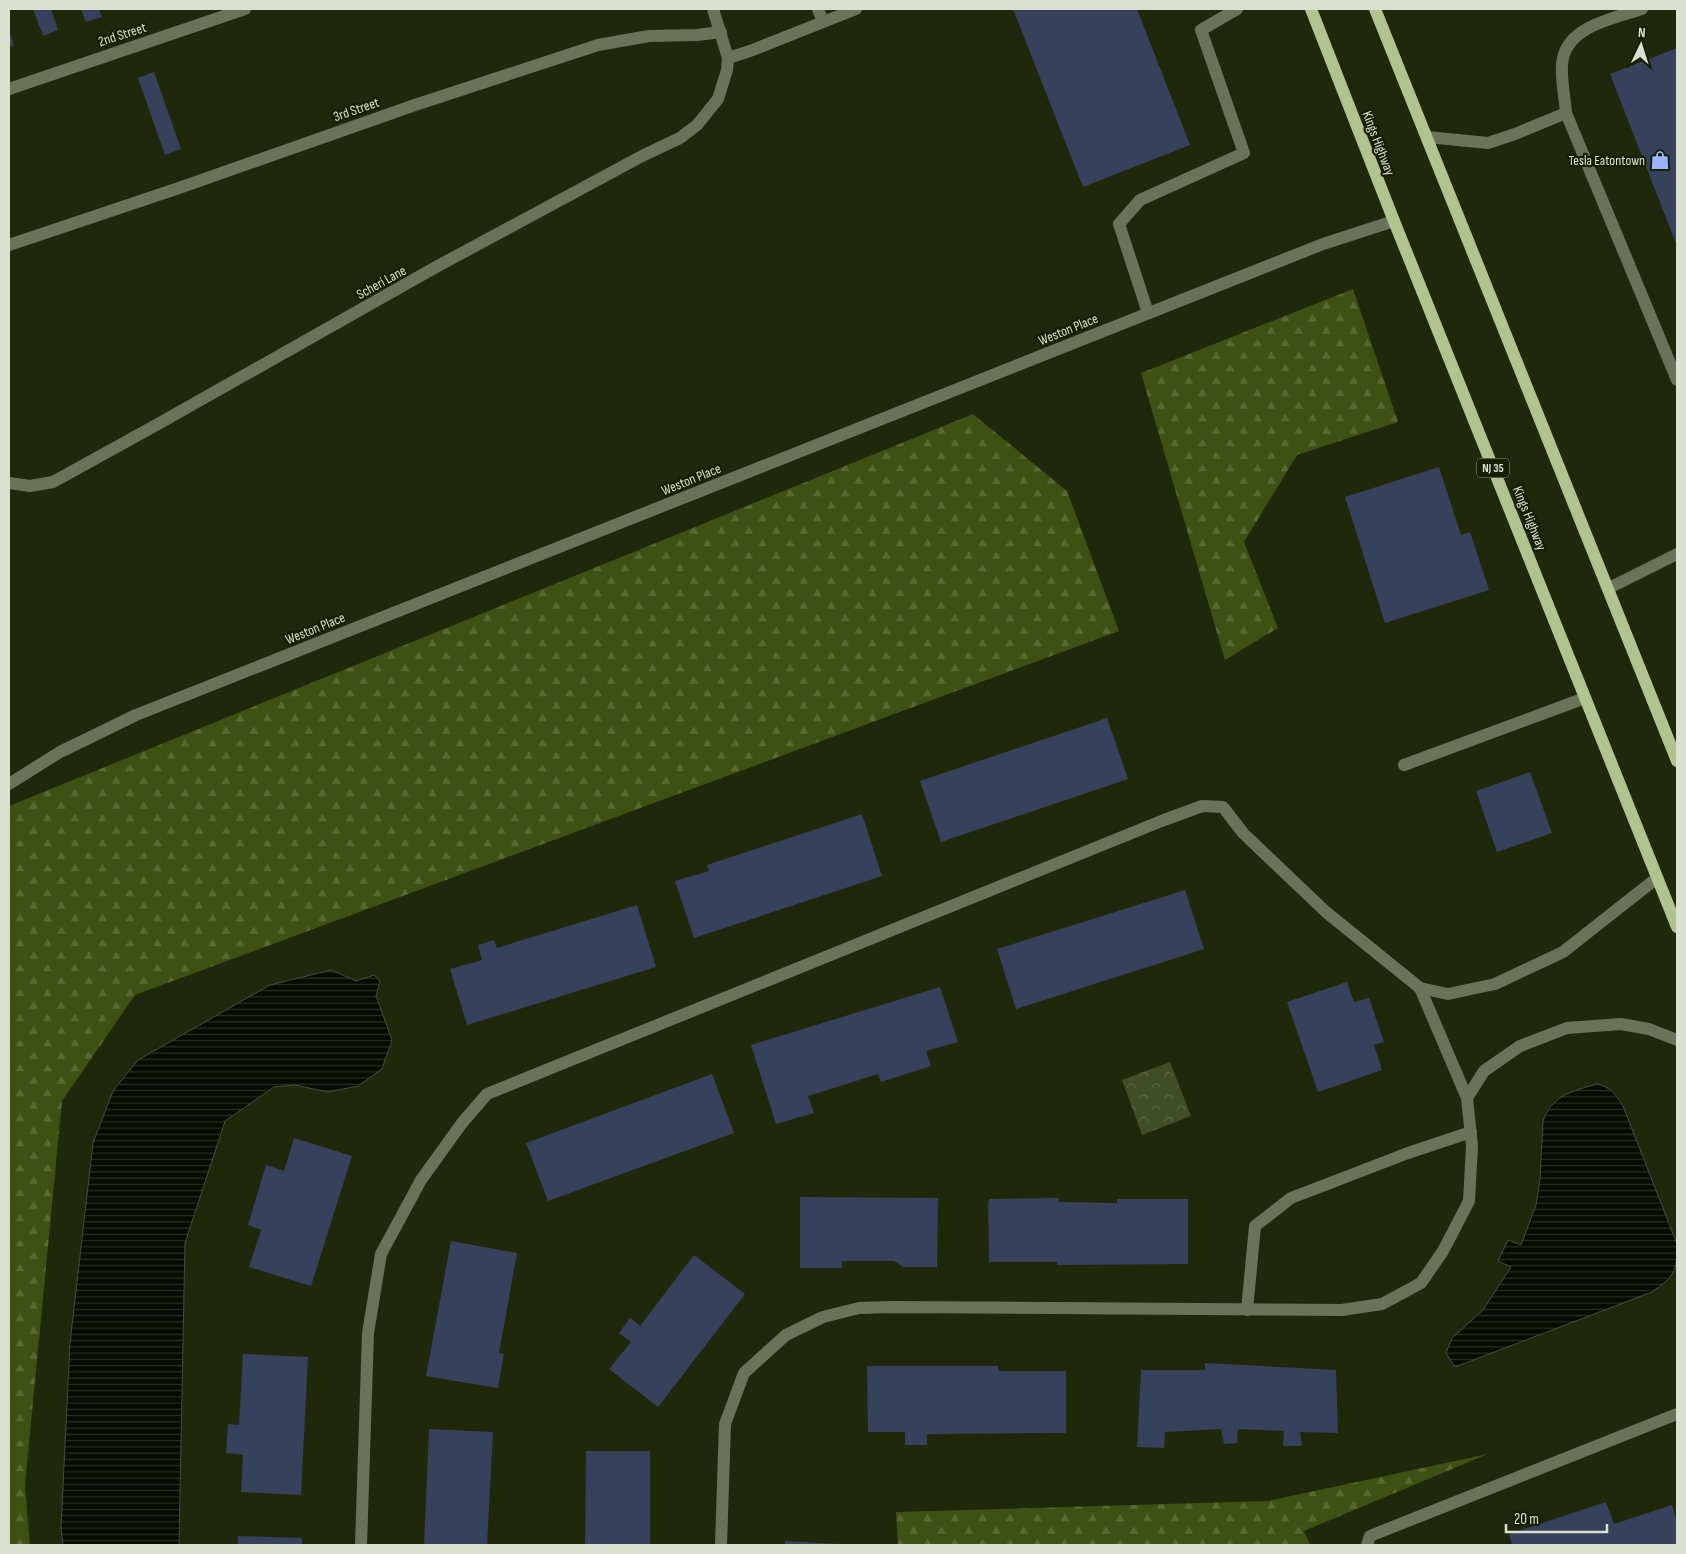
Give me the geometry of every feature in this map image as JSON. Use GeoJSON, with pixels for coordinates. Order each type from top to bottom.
{"type":"FeatureCollection","features":[{"type":"Feature","properties":{"kind":"main road","name":"Kings Highway"},"geometry":{"type":"LineString","coordinates":[[1311,9],[1677,927]]}},
{"type":"Feature","properties":{"kind":"main road"},"geometry":{"type":"LineString","coordinates":[[1376,9],[1609,588],[1672,734],[1677,760]]}},
{"type":"Feature","properties":{"kind":"street","name":"2nd Street"},"geometry":{"type":"LineString","coordinates":[[9,89],[245,9]]}},
{"type":"Feature","properties":{"kind":"street","name":"Scheri Lane"},"geometry":{"type":"LineString","coordinates":[[9,483],[30,486],[53,482],[436,267],[642,156],[680,138],[697,125],[718,99],[727,70],[728,58],[714,9]]}},
{"type":"Feature","properties":{"kind":"street"},"geometry":{"type":"LineString","coordinates":[[818,9],[822,22]]}},
{"type":"Feature","properties":{"kind":"street"},"geometry":{"type":"LineString","coordinates":[[728,58],[856,9]]}},
{"type":"Feature","properties":{"kind":"street"},"geometry":{"type":"LineString","coordinates":[[1148,313],[1119,224],[1140,200],[1244,153],[1201,30],[1237,9]]}},
{"type":"Feature","properties":{"kind":"street"},"geometry":{"type":"LineString","coordinates":[[1642,9],[1586,29],[1566,45],[1562,65],[1566,113],[1677,380]]}},
{"type":"Feature","properties":{"kind":"street","name":"3rd Street"},"geometry":{"type":"LineString","coordinates":[[9,245],[176,189],[415,104],[598,45],[649,36],[697,35],[721,32]]}},
{"type":"Feature","properties":{"kind":"street"},"geometry":{"type":"LineString","coordinates":[[1427,137],[1488,143],[1566,113]]}},
{"type":"Feature","properties":{"kind":"street","name":"Weston Place"},"geometry":{"type":"LineString","coordinates":[[9,784],[60,752],[136,715],[1323,244],[1394,221]]}},
{"type":"Feature","properties":{"kind":"street"},"geometry":{"type":"LineString","coordinates":[[1609,588],[1677,554]]}},
{"type":"Feature","properties":{"kind":"street"},"geometry":{"type":"LineString","coordinates":[[1404,765],[1586,698]]}},
{"type":"Feature","properties":{"kind":"street"},"geometry":{"type":"LineString","coordinates":[[361,1545],[368,1333],[382,1254],[420,1180],[462,1123],[488,1094],[1202,806],[1223,807],[1243,832],[1326,912],[1420,988],[1448,994],[1495,984],[1563,952],[1657,878]]}},
{"type":"Feature","properties":{"kind":"street"},"geometry":{"type":"LineString","coordinates":[[721,1545],[725,1424],[744,1373],[786,1335],[823,1317],[859,1308],[891,1307],[1350,1309],[1382,1304],[1420,1283],[1443,1251],[1469,1201],[1472,1146],[1467,1098],[1420,988]]}},
{"type":"Feature","properties":{"kind":"street"},"geometry":{"type":"LineString","coordinates":[[1467,1098],[1484,1071],[1520,1046],[1567,1028],[1621,1024],[1649,1029],[1677,1040]]}},
{"type":"Feature","properties":{"kind":"street"},"geometry":{"type":"LineString","coordinates":[[1247,1310],[1255,1226],[1291,1198],[1470,1132]]}},
{"type":"Feature","properties":{"kind":"street"},"geometry":{"type":"LineString","coordinates":[[1367,1545],[1370,1536],[1677,1414]]}},
{"type":"Feature","properties":{"kind":"green space"},"geometry":{"type":"Polygon","coordinates":[[[1353,289],[1398,422],[1297,455],[1244,542],[1278,628],[1225,660],[1141,373],[1353,289]]]}},
{"type":"Feature","properties":{"kind":"green space"},"geometry":{"type":"Polygon","coordinates":[[[973,414],[1067,491],[1119,631],[135,995],[62,1101],[25,1485],[30,1545],[9,1545],[9,806],[973,414]]]}},
{"type":"Feature","properties":{"kind":"green space"},"geometry":{"type":"Polygon","coordinates":[[[1170,1062],[1191,1116],[1142,1135],[1122,1080],[1170,1062]]]}},
{"type":"Feature","properties":{"kind":"green space"},"geometry":{"type":"Polygon","coordinates":[[[1488,1454],[1304,1531],[1310,1545],[898,1545],[896,1512],[1268,1501],[1488,1454]]]}},
{"type":"Feature","properties":{"kind":"shaded area"},"geometry":{"type":"Polygon","coordinates":[[[331,970],[356,981],[374,975],[380,981],[376,996],[392,1040],[382,1069],[358,1086],[328,1092],[295,1085],[274,1087],[225,1121],[185,1243],[179,1545],[63,1545],[61,1528],[70,1343],[93,1143],[113,1091],[138,1060],[270,985],[331,970]]]}},
{"type":"Feature","properties":{"kind":"shaded area"},"geometry":{"type":"Polygon","coordinates":[[[1597,1084],[1610,1089],[1623,1106],[1677,1244],[1673,1273],[1652,1292],[1455,1367],[1446,1353],[1452,1338],[1483,1310],[1511,1267],[1498,1261],[1508,1240],[1521,1245],[1536,1205],[1540,1179],[1543,1121],[1547,1112],[1564,1095],[1597,1084]]]}},
{"type":"Feature","properties":{"kind":"building"},"geometry":{"type":"Polygon","coordinates":[[[33,9],[51,9],[58,30],[43,36],[33,9]]]}},
{"type":"Feature","properties":{"kind":"building"},"geometry":{"type":"Polygon","coordinates":[[[81,9],[99,9],[102,17],[86,22],[81,9]]]}},
{"type":"Feature","properties":{"kind":"building"},"geometry":{"type":"Polygon","coordinates":[[[1013,9],[1137,9],[1190,145],[1083,187],[1013,9]]]}},
{"type":"Feature","properties":{"kind":"building"},"geometry":{"type":"Polygon","coordinates":[[[9,30],[14,45],[9,47],[9,30]]]}},
{"type":"Feature","properties":{"kind":"building","name":"Tesla Eatontown"},"geometry":{"type":"Polygon","coordinates":[[[1677,48],[1677,246],[1610,74],[1677,48]]]}},
{"type":"Feature","properties":{"kind":"building"},"geometry":{"type":"Polygon","coordinates":[[[154,72],[181,149],[165,155],[138,78],[154,72]]]}},
{"type":"Feature","properties":{"kind":"building"},"geometry":{"type":"Polygon","coordinates":[[[1439,467],[1461,535],[1470,532],[1489,590],[1385,623],[1345,497],[1439,467]]]}},
{"type":"Feature","properties":{"kind":"building"},"geometry":{"type":"Polygon","coordinates":[[[1107,718],[1128,779],[941,842],[920,781],[1107,718]]]}},
{"type":"Feature","properties":{"kind":"building"},"geometry":{"type":"Polygon","coordinates":[[[1530,772],[1552,833],[1497,852],[1476,791],[1530,772]]]}},
{"type":"Feature","properties":{"kind":"building"},"geometry":{"type":"Polygon","coordinates":[[[862,814],[882,876],[694,938],[675,881],[709,871],[707,865],[862,814]]]}},
{"type":"Feature","properties":{"kind":"building"},"geometry":{"type":"Polygon","coordinates":[[[1185,890],[1204,949],[1016,1009],[997,949],[1185,890]]]}},
{"type":"Feature","properties":{"kind":"building"},"geometry":{"type":"Polygon","coordinates":[[[637,905],[656,967],[467,1025],[450,969],[482,960],[478,945],[494,940],[497,948],[637,905]]]}},
{"type":"Feature","properties":{"kind":"building"},"geometry":{"type":"Polygon","coordinates":[[[1347,982],[1354,1002],[1369,998],[1384,1042],[1374,1045],[1382,1070],[1318,1092],[1287,1002],[1347,982]]]}},
{"type":"Feature","properties":{"kind":"building"},"geometry":{"type":"Polygon","coordinates":[[[940,987],[958,1042],[926,1051],[931,1066],[881,1082],[878,1074],[808,1096],[814,1113],[776,1124],[751,1045],[940,987]]]}},
{"type":"Feature","properties":{"kind":"building"},"geometry":{"type":"Polygon","coordinates":[[[712,1074],[734,1133],[548,1201],[526,1143],[712,1074]]]}},
{"type":"Feature","properties":{"kind":"building"},"geometry":{"type":"Polygon","coordinates":[[[294,1138],[352,1156],[311,1286],[249,1267],[261,1230],[248,1225],[266,1165],[284,1171],[294,1138]]]}},
{"type":"Feature","properties":{"kind":"building"},"geometry":{"type":"Polygon","coordinates":[[[800,1197],[938,1198],[937,1267],[903,1267],[894,1261],[842,1261],[842,1268],[800,1268],[800,1197]]]}},
{"type":"Feature","properties":{"kind":"building"},"geometry":{"type":"Polygon","coordinates":[[[1059,1198],[1059,1202],[1117,1203],[1117,1199],[1188,1199],[1188,1264],[1057,1265],[1057,1262],[989,1262],[988,1202],[990,1199],[1059,1198]]]}},
{"type":"Feature","properties":{"kind":"building"},"geometry":{"type":"Polygon","coordinates":[[[451,1241],[517,1253],[499,1353],[504,1354],[498,1388],[426,1376],[451,1241]]]}},
{"type":"Feature","properties":{"kind":"building"},"geometry":{"type":"Polygon","coordinates":[[[694,1255],[745,1294],[658,1407],[609,1369],[631,1342],[619,1333],[630,1318],[640,1326],[694,1255]]]}},
{"type":"Feature","properties":{"kind":"building"},"geometry":{"type":"Polygon","coordinates":[[[243,1354],[308,1357],[301,1495],[241,1492],[243,1455],[226,1453],[228,1424],[239,1425],[243,1354]]]}},
{"type":"Feature","properties":{"kind":"building"},"geometry":{"type":"Polygon","coordinates":[[[1205,1363],[1336,1370],[1338,1433],[1300,1432],[1302,1446],[1283,1446],[1284,1431],[1238,1429],[1237,1443],[1224,1444],[1221,1429],[1165,1432],[1164,1448],[1137,1447],[1141,1370],[1205,1370],[1205,1363]]]}},
{"type":"Feature","properties":{"kind":"building"},"geometry":{"type":"Polygon","coordinates":[[[867,1366],[998,1366],[999,1371],[1066,1371],[1066,1433],[927,1434],[927,1445],[905,1445],[905,1432],[868,1432],[867,1366]]]}},
{"type":"Feature","properties":{"kind":"building"},"geometry":{"type":"Polygon","coordinates":[[[429,1429],[493,1432],[487,1545],[424,1545],[429,1429]]]}},
{"type":"Feature","properties":{"kind":"building"},"geometry":{"type":"Polygon","coordinates":[[[586,1451],[650,1451],[650,1545],[585,1545],[586,1451]]]}},
{"type":"Feature","properties":{"kind":"building"},"geometry":{"type":"Polygon","coordinates":[[[1606,1502],[1614,1524],[1672,1505],[1677,1521],[1677,1545],[1512,1545],[1509,1534],[1606,1502]]]}},
{"type":"Feature","properties":{"kind":"building"},"geometry":{"type":"Polygon","coordinates":[[[238,1536],[302,1538],[302,1545],[238,1545],[238,1536]]]}},
{"type":"Feature","properties":{"kind":"building"},"geometry":{"type":"Polygon","coordinates":[[[785,1541],[839,1544],[839,1545],[785,1545],[785,1541]]]}},
{"type":"Feature","properties":{"kind":"place","name":"Tesla Eatontown"},"geometry":{"type":"Point","coordinates":[1660,160]}}]}
